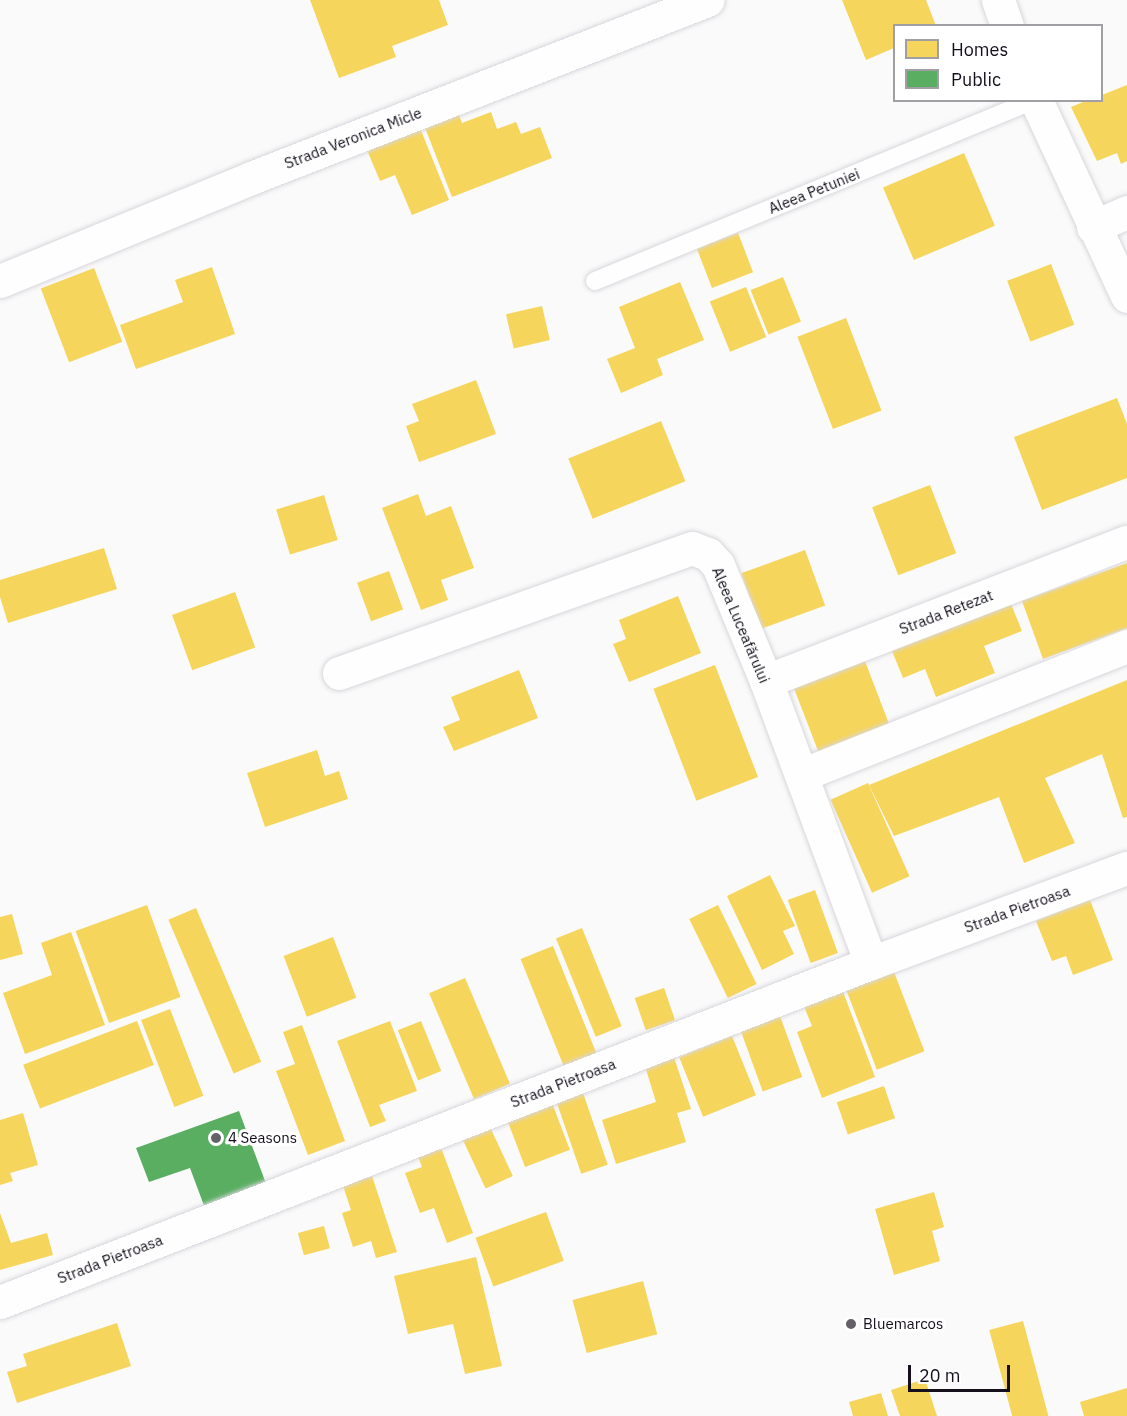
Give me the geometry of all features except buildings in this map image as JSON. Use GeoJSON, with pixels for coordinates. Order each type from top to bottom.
{"type":"FeatureCollection","features":[{"type":"Feature","properties":{"kind":"street","name":"Strada Veronica Micle"},"geometry":{"type":"LineString","coordinates":[[0,281],[251,178],[707,0]]}},
{"type":"Feature","properties":{"kind":"street"},"geometry":{"type":"LineString","coordinates":[[998,0],[1007,24]]}},
{"type":"Feature","properties":{"kind":"street"},"geometry":{"type":"LineString","coordinates":[[1036,102],[1127,296]]}},
{"type":"Feature","properties":{"kind":"street"},"geometry":{"type":"LineString","coordinates":[[1093,227],[1127,212]]}},
{"type":"Feature","properties":{"kind":"street","name":"Strada Retezat"},"geometry":{"type":"LineString","coordinates":[[766,681],[1127,542]]}},
{"type":"Feature","properties":{"kind":"street","name":"Aleea Luceafărului"},"geometry":{"type":"LineString","coordinates":[[339,674],[692,548],[708,554],[718,565],[766,681],[871,963]]}},
{"type":"Feature","properties":{"kind":"street"},"geometry":{"type":"LineString","coordinates":[[801,775],[1127,646]]}},
{"type":"Feature","properties":{"kind":"street","name":"Strada Pietroasa"},"geometry":{"type":"LineString","coordinates":[[0,1302],[871,963],[1127,868]]}},
{"type":"Feature","properties":{"kind":"lane","name":"Aleea Petuniei"},"geometry":{"type":"LineString","coordinates":[[595,281],[1030,102]]}},
{"type":"Feature","properties":{"kind":"place","name":"4 Seasons"},"geometry":{"type":"Point","coordinates":[216,1138]}},
{"type":"Feature","properties":{"kind":"place","name":"Bluemarcos"},"geometry":{"type":"Point","coordinates":[851,1324]}}]}
